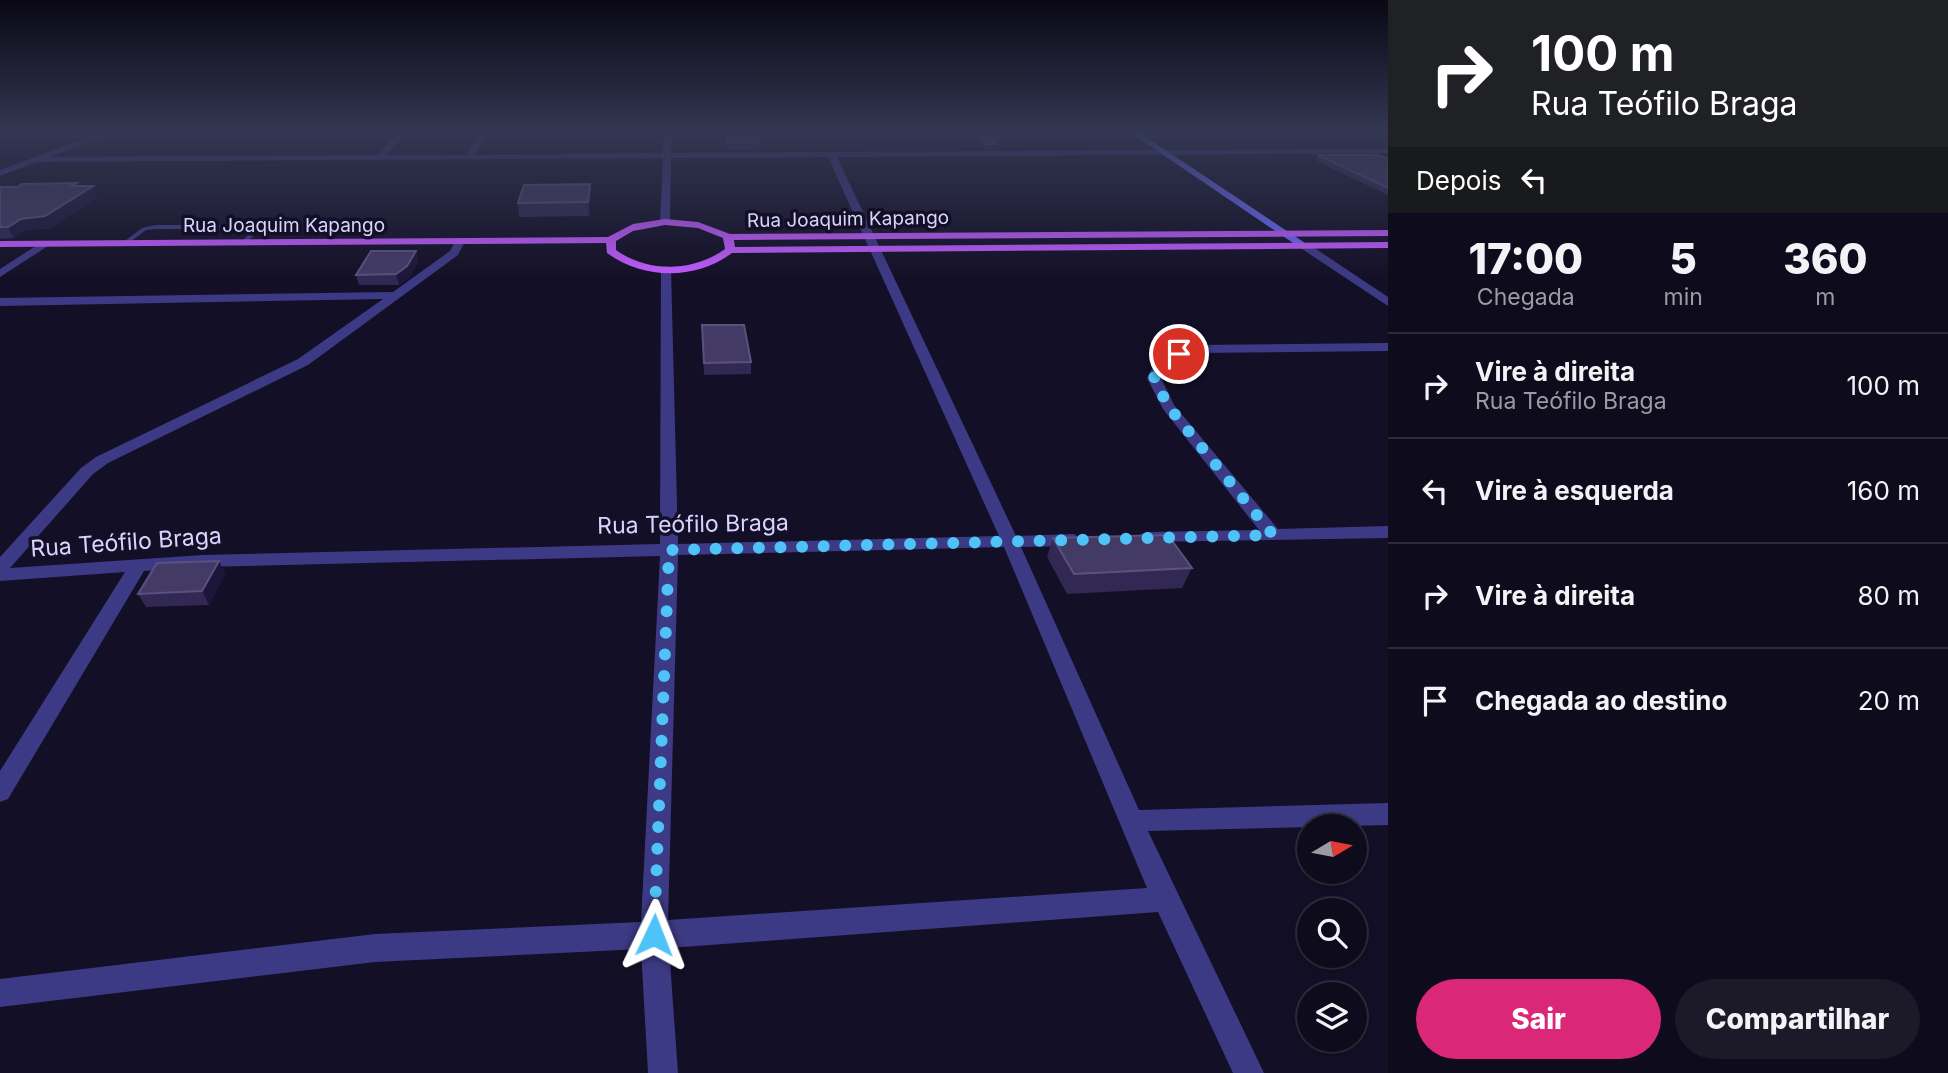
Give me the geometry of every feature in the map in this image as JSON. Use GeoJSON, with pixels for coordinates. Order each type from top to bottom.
{"type":"FeatureCollection","features":[{"type":"Feature","properties":{"kind":"main road"},"geometry":{"type":"LineString","coordinates":[[665,222],[703,225],[728,237],[730,250],[722,257],[708,264],[666,269],[630,264],[611,245],[631,228],[665,222]]}},
{"type":"Feature","properties":{"kind":"main road","name":"Rua Joaquim Kapango"},"geometry":{"type":"LineString","coordinates":[[730,250],[1073,234],[1388,233]]}},
{"type":"Feature","properties":{"kind":"main road"},"geometry":{"type":"LineString","coordinates":[[1073,234],[1085,248]]}},
{"type":"Feature","properties":{"kind":"main road","name":"Rua Joaquim Kapango"},"geometry":{"type":"LineString","coordinates":[[728,237],[1085,248],[1388,245]]}},
{"type":"Feature","properties":{"kind":"main road","name":"Rua Joaquim Kapango"},"geometry":{"type":"LineString","coordinates":[[0,244],[246,248],[260,243],[457,247]]}},
{"type":"Feature","properties":{"kind":"main road","name":"Rua Joaquim Kapango"},"geometry":{"type":"LineString","coordinates":[[0,256],[246,248],[611,245]]}},
{"type":"Feature","properties":{"kind":"street"},"geometry":{"type":"LineString","coordinates":[[665,222],[667,181]]}},
{"type":"Feature","properties":{"kind":"street"},"geometry":{"type":"LineString","coordinates":[[843,181],[1010,541],[1165,899],[1249,1073]]}},
{"type":"Feature","properties":{"kind":"street"},"geometry":{"type":"LineString","coordinates":[[1208,181],[1388,302]]}},
{"type":"Feature","properties":{"kind":"street"},"geometry":{"type":"LineString","coordinates":[[0,274],[46,244]]}},
{"type":"Feature","properties":{"kind":"street"},"geometry":{"type":"LineString","coordinates":[[0,568],[87,471],[102,460],[303,362],[398,295],[457,247]]}},
{"type":"Feature","properties":{"kind":"street"},"geometry":{"type":"LineString","coordinates":[[663,1073],[654,935],[669,550],[666,269]]}},
{"type":"Feature","properties":{"kind":"street"},"geometry":{"type":"LineString","coordinates":[[0,302],[398,295]]}},
{"type":"Feature","properties":{"kind":"street"},"geometry":{"type":"LineString","coordinates":[[1273,535],[1168,406],[1154,378],[1164,359],[1194,349],[1388,347]]}},
{"type":"Feature","properties":{"kind":"street"},"geometry":{"type":"LineString","coordinates":[[1134,538],[1388,533]]}},
{"type":"Feature","properties":{"kind":"street","name":"Rua Teófilo Braga"},"geometry":{"type":"LineString","coordinates":[[0,575],[203,561],[1093,539]]}},
{"type":"Feature","properties":{"kind":"street"},"geometry":{"type":"LineString","coordinates":[[0,793],[139,565]]}},
{"type":"Feature","properties":{"kind":"street"},"geometry":{"type":"LineString","coordinates":[[1131,821],[1388,814]]}},
{"type":"Feature","properties":{"kind":"street"},"geometry":{"type":"LineString","coordinates":[[0,993],[375,948],[654,935],[1165,899]]}},
{"type":"Feature","properties":{"kind":"lane"},"geometry":{"type":"LineString","coordinates":[[124,244],[144,229],[156,227],[253,227],[257,229],[246,248]]}},
{"type":"Feature","properties":{"kind":"building"},"geometry":{"type":"Polygon","coordinates":[[[1373,181],[1388,181],[1388,188],[1373,181]]]}},
{"type":"Feature","properties":{"kind":"building"},"geometry":{"type":"Polygon","coordinates":[[[77,183],[72,186],[93,186],[45,216],[21,219],[8,227],[0,227],[0,187],[77,183]]]}},
{"type":"Feature","properties":{"kind":"building"},"geometry":{"type":"Polygon","coordinates":[[[590,184],[588,202],[518,203],[524,185],[590,184]]]}},
{"type":"Feature","properties":{"kind":"building"},"geometry":{"type":"Polygon","coordinates":[[[371,251],[416,251],[407,266],[396,274],[356,275],[371,251]]]}},
{"type":"Feature","properties":{"kind":"building"},"geometry":{"type":"Polygon","coordinates":[[[702,325],[744,325],[751,362],[704,363],[702,325]]]}},
{"type":"Feature","properties":{"kind":"building"},"geometry":{"type":"Polygon","coordinates":[[[1168,535],[1192,568],[1074,574],[1053,538],[1168,535]]]}},
{"type":"Feature","properties":{"kind":"building"},"geometry":{"type":"Polygon","coordinates":[[[219,561],[202,591],[138,594],[157,563],[219,561]]]}},
{"type":"Feature","properties":{"kind":"route"},"geometry":{"type":"LineString","coordinates":[[654,935],[669,550],[1273,535],[1168,406],[1154,378],[1164,359],[1179,354]]}}]}
